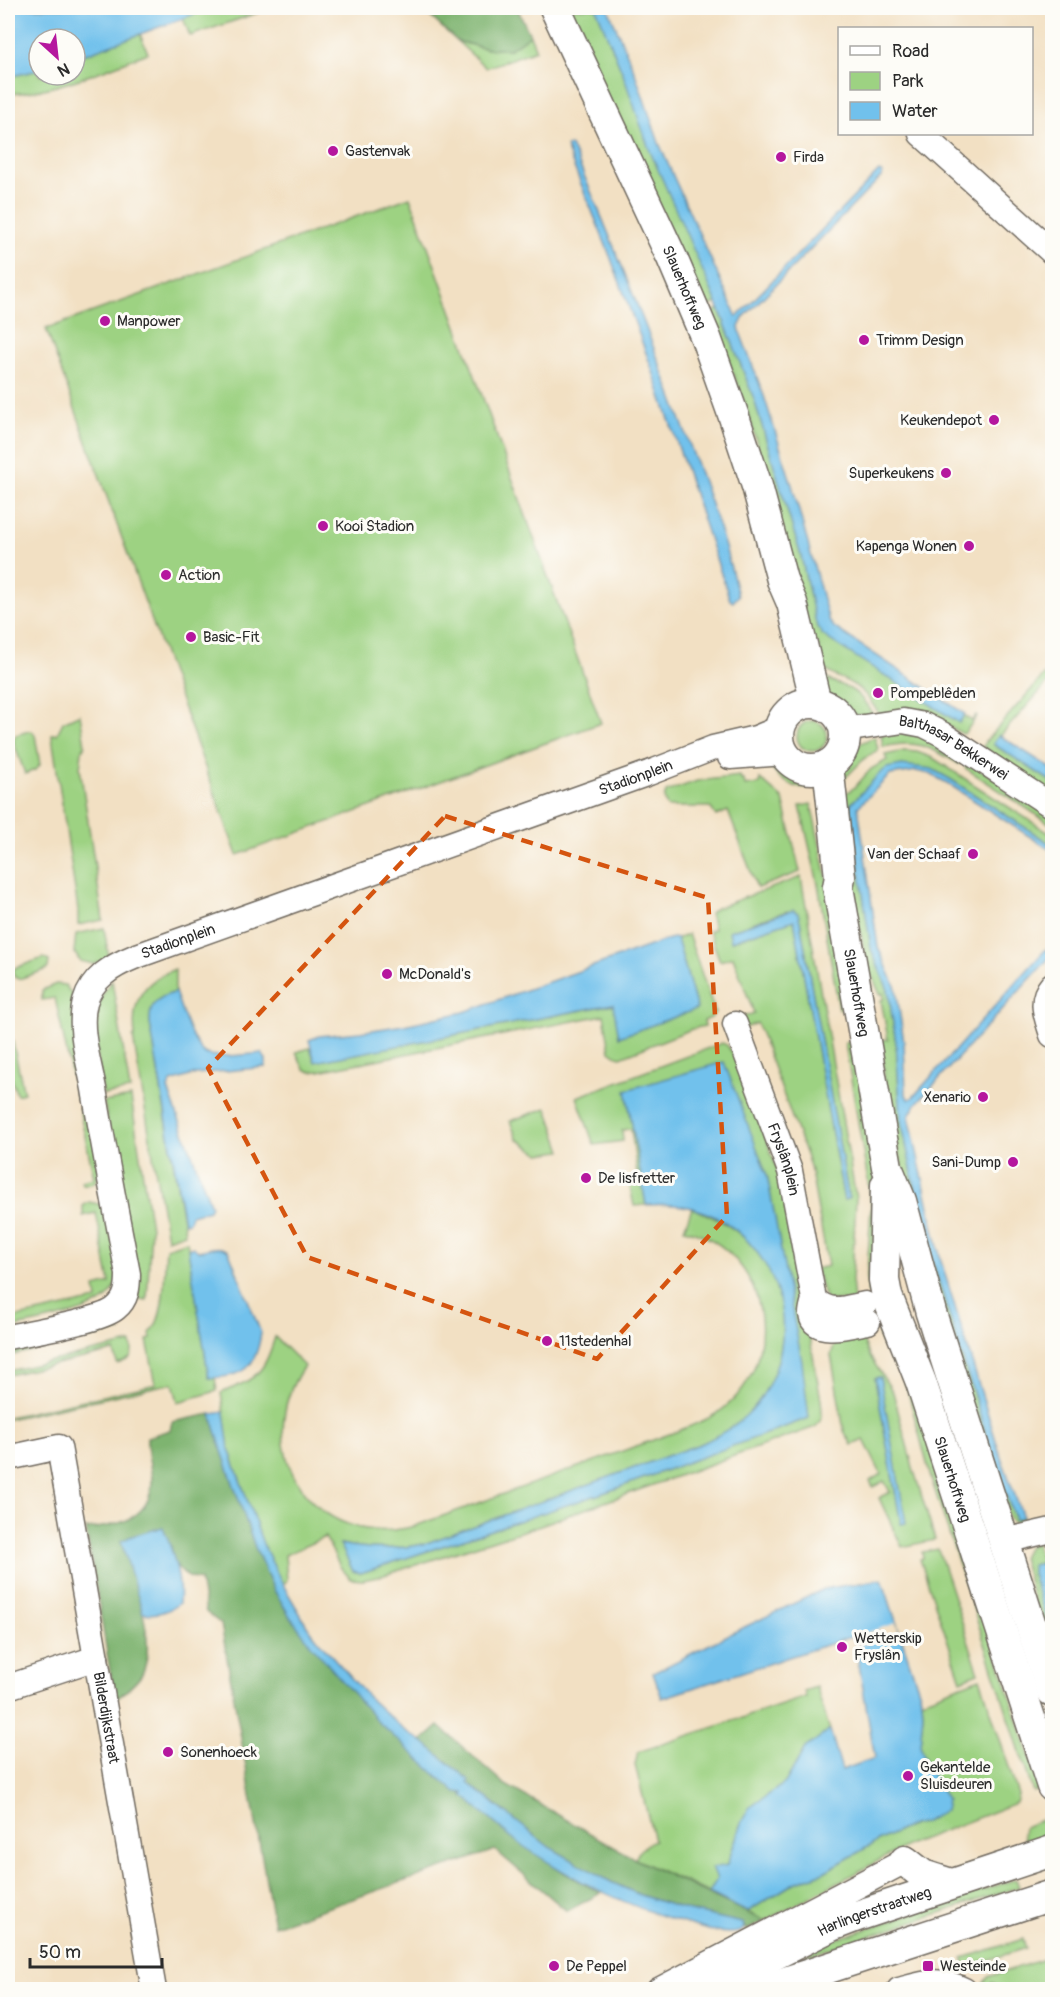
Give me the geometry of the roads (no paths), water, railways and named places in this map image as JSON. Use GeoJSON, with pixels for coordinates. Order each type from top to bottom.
{"type":"FeatureCollection","features":[{"type":"Feature","properties":{"kind":"main road","name":"Slauerhoffweg"},"geometry":{"type":"LineString","coordinates":[[555,8],[672,258],[706,338],[757,486],[782,580],[782,606],[801,737],[831,878],[838,886],[887,1167],[884,1280],[874,1307],[898,1324],[921,1382],[1053,1786]]}},
{"type":"Feature","properties":{"kind":"main road"},"geometry":{"type":"LineString","coordinates":[[829,707],[839,717],[844,730],[844,744],[838,756],[801,737],[829,707]]}},
{"type":"Feature","properties":{"kind":"main road","name":"Slauerhoffweg"},"geometry":{"type":"LineString","coordinates":[[887,1167],[901,1201],[941,1345],[1053,1691]]}},
{"type":"Feature","properties":{"kind":"main road"},"geometry":{"type":"LineString","coordinates":[[874,1307],[905,1291],[911,1294],[920,1309],[930,1336],[941,1345]]}},
{"type":"Feature","properties":{"kind":"main road","name":"Harlingerstraatweg"},"geometry":{"type":"LineString","coordinates":[[704,1989],[831,1926],[1053,1851]]}},
{"type":"Feature","properties":{"kind":"main road"},"geometry":{"type":"LineString","coordinates":[[904,1861],[923,1875],[951,1884]]}},
{"type":"Feature","properties":{"kind":"main road"},"geometry":{"type":"LineString","coordinates":[[760,1989],[1053,1895]]}},
{"type":"Feature","properties":{"kind":"main road"},"geometry":{"type":"LineString","coordinates":[[1021,1905],[1044,1911],[1053,1910]]}},
{"type":"Feature","properties":{"kind":"street"},"geometry":{"type":"LineString","coordinates":[[922,135],[1053,252]]}},
{"type":"Feature","properties":{"kind":"street","name":"Balthasar Bekkerwei"},"geometry":{"type":"LineString","coordinates":[[844,730],[903,721],[924,724],[1053,806]]}},
{"type":"Feature","properties":{"kind":"street","name":"Stadionplein"},"geometry":{"type":"LineString","coordinates":[[8,1337],[107,1314],[121,1303],[128,1286],[128,1274],[83,1022],[85,1004],[90,991],[100,977],[134,957],[713,748],[756,738],[801,737]]}},
{"type":"Feature","properties":{"kind":"street"},"geometry":{"type":"LineString","coordinates":[[1053,985],[1045,996],[1044,1002],[1053,1035]]}},
{"type":"Feature","properties":{"kind":"street","name":"Fryslânplein"},"geometry":{"type":"LineString","coordinates":[[735,1024],[790,1171],[814,1299],[821,1306],[830,1310],[874,1307]]}},
{"type":"Feature","properties":{"kind":"street","name":"Bilderdijkstraat"},"geometry":{"type":"LineString","coordinates":[[8,1458],[59,1447],[153,1989]]}},
{"type":"Feature","properties":{"kind":"street"},"geometry":{"type":"LineString","coordinates":[[1004,1541],[1053,1530]]}},
{"type":"Feature","properties":{"kind":"street"},"geometry":{"type":"LineString","coordinates":[[8,1687],[96,1658]]}},
{"type":"Feature","properties":{"kind":"street","name":"Harlingerstraatweg"},"geometry":{"type":"LineString","coordinates":[[660,1989],[904,1861]]}},
{"type":"Feature","properties":{"kind":"street"},"geometry":{"type":"LineString","coordinates":[[899,1989],[932,1981],[947,1982],[964,1989]]}},
{"type":"Feature","properties":{"kind":"water"},"geometry":{"type":"Polygon","coordinates":[[[8,8],[211,8],[87,54],[87,27],[27,27],[27,73],[8,77],[8,8]]]}},
{"type":"Feature","properties":{"kind":"water"},"geometry":{"type":"Polygon","coordinates":[[[596,8],[608,8],[635,73],[659,143],[737,317],[879,171],[883,173],[744,317],[739,327],[792,485],[829,621],[835,628],[965,714],[959,723],[828,639],[816,623],[801,556],[754,399],[717,303],[649,149],[623,74],[596,8]]]}},
{"type":"Feature","properties":{"kind":"water"},"geometry":{"type":"Polygon","coordinates":[[[570,145],[630,287],[706,489],[738,596],[733,602],[730,600],[652,369],[566,147],[570,145]]]}},
{"type":"Feature","properties":{"kind":"water"},"geometry":{"type":"Polygon","coordinates":[[[999,735],[1052,769],[1052,782],[993,744],[999,735]]]}},
{"type":"Feature","properties":{"kind":"water"},"geometry":{"type":"Polygon","coordinates":[[[902,765],[932,769],[1052,845],[1052,851],[947,783],[930,774],[916,771],[890,775],[858,807],[878,947],[896,988],[904,1042],[906,1095],[909,1099],[1046,949],[1052,955],[916,1104],[909,1116],[941,1261],[1001,1457],[1023,1517],[1015,1520],[933,1263],[901,1120],[896,1043],[888,990],[871,949],[850,805],[879,774],[887,768],[902,765]]]}},
{"type":"Feature","properties":{"kind":"water"},"geometry":{"type":"Polygon","coordinates":[[[793,910],[798,913],[800,921],[849,1199],[844,1200],[794,920],[731,941],[729,931],[793,910]]]}},
{"type":"Feature","properties":{"kind":"water"},"geometry":{"type":"Polygon","coordinates":[[[672,938],[677,939],[697,1009],[619,1037],[613,1004],[315,1062],[309,1040],[319,1036],[404,1025],[464,1012],[672,938]]]}},
{"type":"Feature","properties":{"kind":"water"},"geometry":{"type":"Polygon","coordinates":[[[175,992],[196,1044],[206,1054],[225,1056],[262,1053],[266,1060],[266,1067],[196,1074],[171,1082],[168,1089],[211,1206],[209,1210],[191,1215],[189,1222],[184,1223],[150,1023],[151,1011],[155,1002],[175,992]]]}},
{"type":"Feature","properties":{"kind":"water"},"geometry":{"type":"Polygon","coordinates":[[[724,1062],[767,1175],[802,1362],[809,1418],[609,1491],[361,1573],[353,1571],[340,1544],[382,1548],[424,1544],[703,1443],[733,1426],[757,1403],[775,1370],[781,1345],[782,1319],[778,1294],[769,1271],[755,1250],[738,1232],[716,1217],[692,1208],[646,1205],[626,1090],[724,1062]]]}},
{"type":"Feature","properties":{"kind":"water"},"geometry":{"type":"Polygon","coordinates":[[[193,1247],[198,1251],[218,1248],[229,1252],[261,1333],[256,1355],[247,1368],[240,1373],[209,1378],[188,1249],[193,1247]]]}},
{"type":"Feature","properties":{"kind":"water"},"geometry":{"type":"Polygon","coordinates":[[[880,1377],[906,1523],[901,1524],[875,1378],[880,1377]]]}},
{"type":"Feature","properties":{"kind":"water"},"geometry":{"type":"Polygon","coordinates":[[[224,1412],[229,1449],[263,1544],[283,1585],[308,1627],[369,1698],[403,1729],[422,1741],[469,1780],[468,1783],[549,1847],[611,1882],[640,1895],[690,1911],[743,1923],[742,1931],[728,1933],[713,1931],[641,1909],[561,1870],[515,1840],[463,1796],[464,1793],[455,1792],[379,1723],[311,1645],[274,1590],[255,1547],[211,1414],[224,1412]]]}},
{"type":"Feature","properties":{"kind":"water"},"geometry":{"type":"Polygon","coordinates":[[[163,1527],[178,1574],[179,1603],[162,1612],[143,1613],[121,1541],[163,1527]]]}},
{"type":"Feature","properties":{"kind":"water"},"geometry":{"type":"Polygon","coordinates":[[[1042,1563],[1044,1571],[1052,1575],[1052,1636],[1032,1574],[1032,1565],[1042,1563]]]}},
{"type":"Feature","properties":{"kind":"water"},"geometry":{"type":"Polygon","coordinates":[[[882,1579],[922,1700],[920,1745],[928,1767],[947,1800],[945,1810],[924,1823],[911,1825],[878,1841],[824,1872],[794,1883],[747,1912],[709,1893],[717,1879],[712,1868],[727,1865],[741,1823],[749,1808],[785,1783],[805,1748],[830,1730],[842,1770],[875,1758],[854,1636],[662,1698],[653,1673],[824,1589],[882,1579]]]}},
{"type":"Feature","properties":{"kind":"place","name":"Gastenvak"},"geometry":{"type":"Point","coordinates":[333,151]}},
{"type":"Feature","properties":{"kind":"place","name":"Firda"},"geometry":{"type":"Point","coordinates":[781,157]}},
{"type":"Feature","properties":{"kind":"place","name":"Manpower"},"geometry":{"type":"Point","coordinates":[105,321]}},
{"type":"Feature","properties":{"kind":"place","name":"Trimm Design"},"geometry":{"type":"Point","coordinates":[864,340]}},
{"type":"Feature","properties":{"kind":"place","name":"Keukendepot"},"geometry":{"type":"Point","coordinates":[994,420]}},
{"type":"Feature","properties":{"kind":"place","name":"Superkeukens"},"geometry":{"type":"Point","coordinates":[946,473]}},
{"type":"Feature","properties":{"kind":"place","name":"Kooi Stadion"},"geometry":{"type":"Point","coordinates":[323,526]}},
{"type":"Feature","properties":{"kind":"place","name":"Kapenga Wonen"},"geometry":{"type":"Point","coordinates":[969,546]}},
{"type":"Feature","properties":{"kind":"place","name":"Action"},"geometry":{"type":"Point","coordinates":[166,575]}},
{"type":"Feature","properties":{"kind":"place","name":"Basic-Fit"},"geometry":{"type":"Point","coordinates":[191,637]}},
{"type":"Feature","properties":{"kind":"place","name":"Pompeblêden"},"geometry":{"type":"Point","coordinates":[878,693]}},
{"type":"Feature","properties":{"kind":"place","name":"Van der Schaaf"},"geometry":{"type":"Point","coordinates":[973,854]}},
{"type":"Feature","properties":{"kind":"place","name":"McDonald's"},"geometry":{"type":"Point","coordinates":[387,974]}},
{"type":"Feature","properties":{"kind":"place","name":"Xenario"},"geometry":{"type":"Point","coordinates":[983,1097]}},
{"type":"Feature","properties":{"kind":"place","name":"Sani-Dump"},"geometry":{"type":"Point","coordinates":[1013,1162]}},
{"type":"Feature","properties":{"kind":"place","name":"De Iisfretter"},"geometry":{"type":"Point","coordinates":[586,1178]}},
{"type":"Feature","properties":{"kind":"place","name":"11stedenhal"},"geometry":{"type":"Point","coordinates":[547,1341]}},
{"type":"Feature","properties":{"kind":"place","name":"Wetterskip Fryslân"},"geometry":{"type":"Point","coordinates":[842,1647]}},
{"type":"Feature","properties":{"kind":"place","name":"Sonenhoeck"},"geometry":{"type":"Point","coordinates":[168,1752]}},
{"type":"Feature","properties":{"kind":"place","name":"Gekantelde Sluisdeuren"},"geometry":{"type":"Point","coordinates":[908,1776]}},
{"type":"Feature","properties":{"kind":"place","name":"De Peppel"},"geometry":{"type":"Point","coordinates":[554,1966]}},
{"type":"Feature","properties":{"kind":"place","name":"Westeinde"},"geometry":{"type":"Point","coordinates":[928,1966]}}]}
